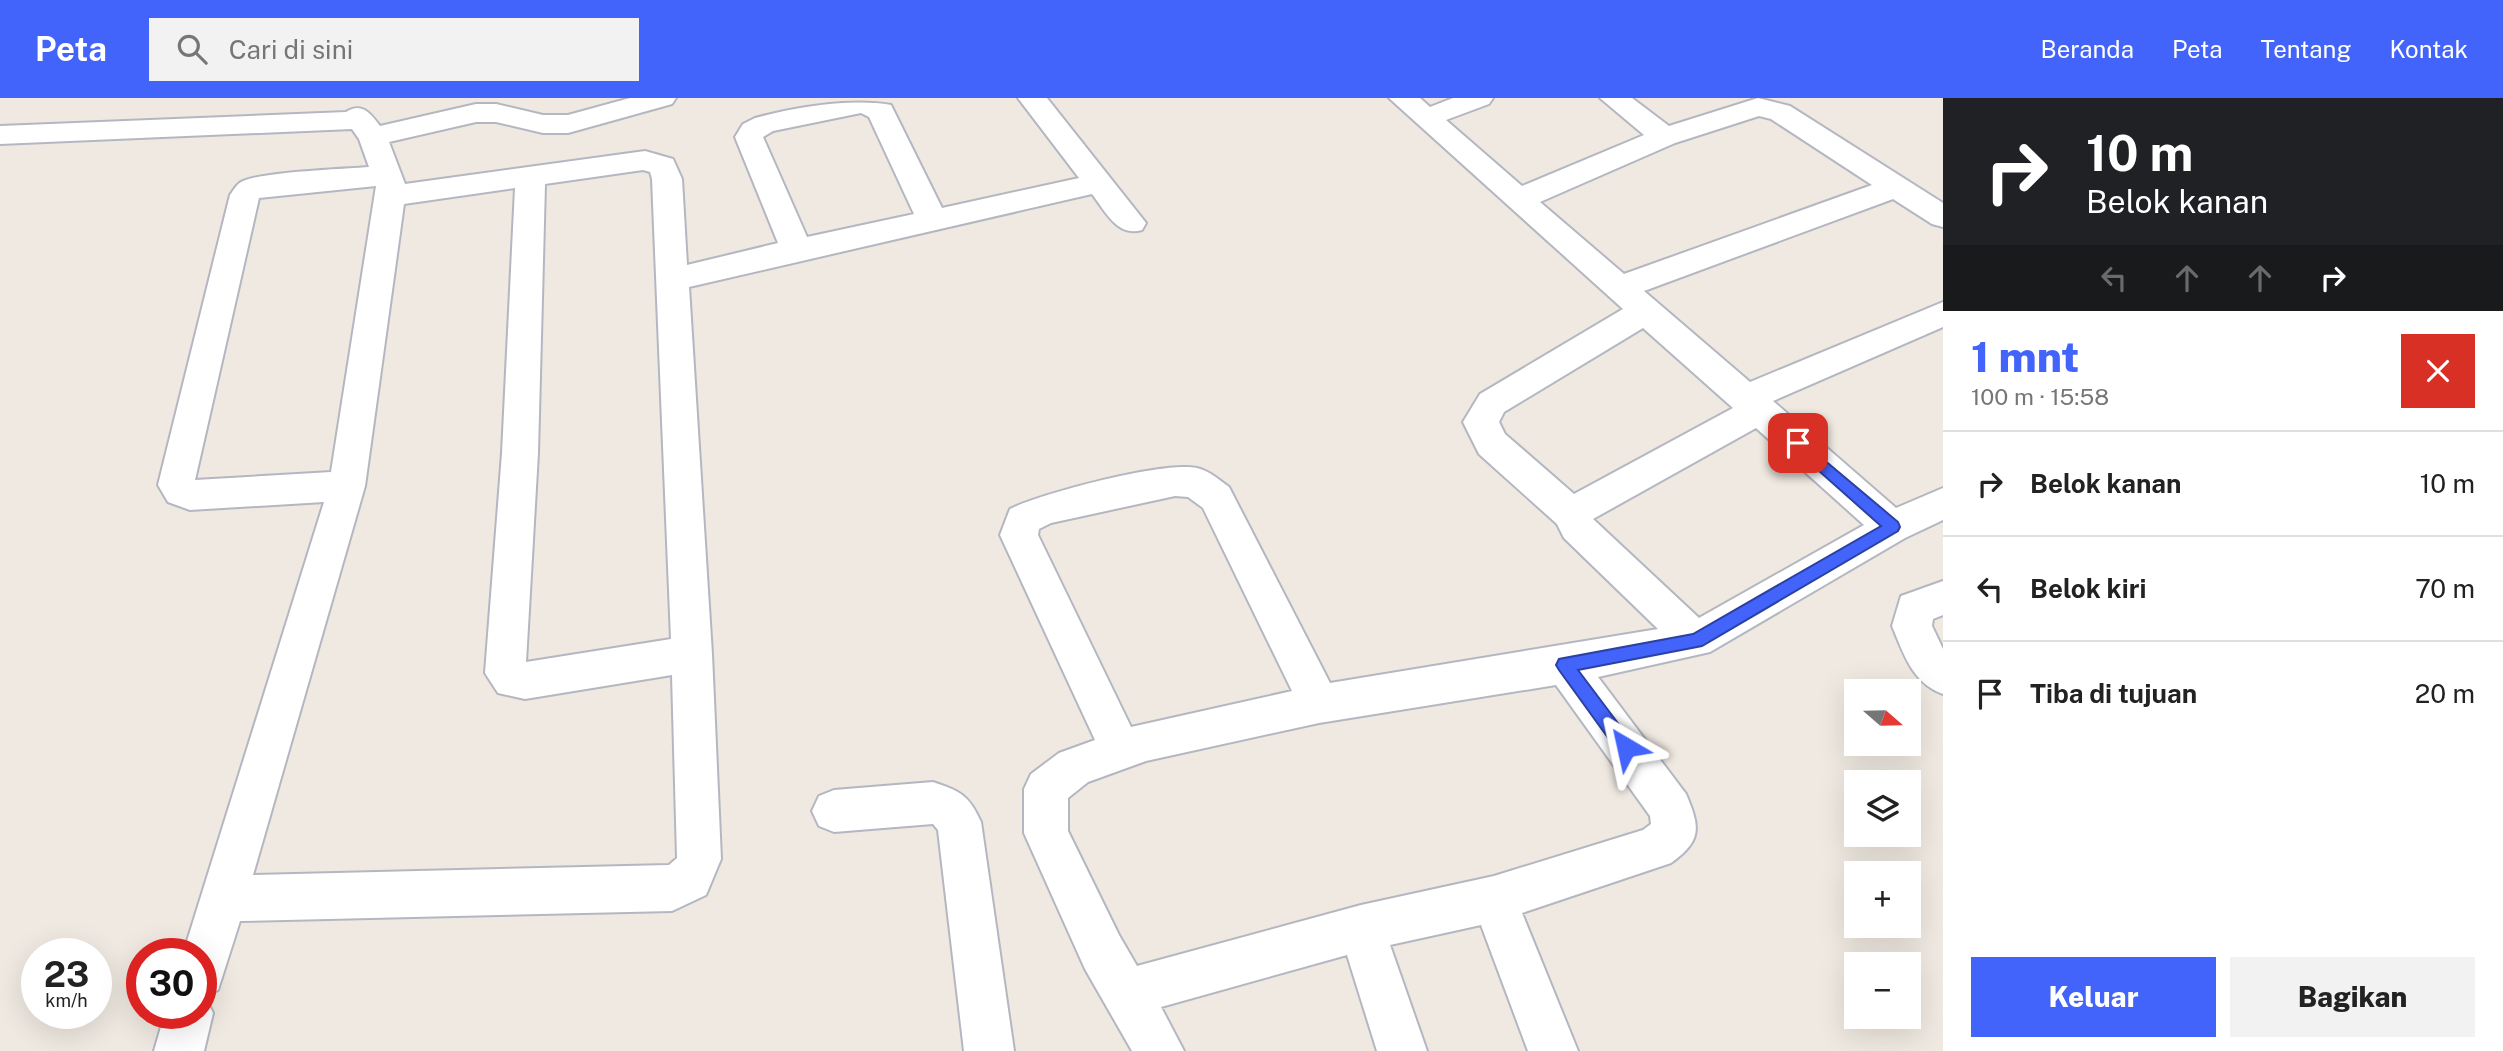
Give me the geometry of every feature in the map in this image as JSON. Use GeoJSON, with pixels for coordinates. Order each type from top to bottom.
{"type":"FeatureCollection","features":[{"type":"Feature","properties":{"kind":"street"},"geometry":{"type":"LineString","coordinates":[[0,135],[366,122],[424,126],[505,105],[543,124],[568,124],[662,98]]}},
{"type":"Feature","properties":{"kind":"street"},"geometry":{"type":"LineString","coordinates":[[1032,98],[1131,223]]}},
{"type":"Feature","properties":{"kind":"street"},"geometry":{"type":"LineString","coordinates":[[1415,108],[1479,98]]}},
{"type":"Feature","properties":{"kind":"street"},"geometry":{"type":"LineString","coordinates":[[1614,98],[1665,137]]}},
{"type":"Feature","properties":{"kind":"street"},"geometry":{"type":"LineString","coordinates":[[796,249],[749,137],[753,130],[765,124],[863,104],[881,111],[933,221]]}},
{"type":"Feature","properties":{"kind":"street"},"geometry":{"type":"LineString","coordinates":[[1519,199],[1665,137],[1758,107],[1771,108],[1943,217]]}},
{"type":"Feature","properties":{"kind":"street"},"geometry":{"type":"LineString","coordinates":[[1415,108],[1892,527]]}},
{"type":"Feature","properties":{"kind":"street"},"geometry":{"type":"LineString","coordinates":[[211,938],[347,486],[388,186],[366,122]]}},
{"type":"Feature","properties":{"kind":"street"},"geometry":{"type":"LineString","coordinates":[[222,899],[672,888],[690,879],[699,859],[692,654],[674,279],[667,178],[663,166],[645,160],[530,177],[388,186],[260,187],[251,189],[245,195],[176,485],[181,492],[190,495],[347,486]]}},
{"type":"Feature","properties":{"kind":"street"},"geometry":{"type":"LineString","coordinates":[[530,177],[520,453],[505,673],[513,680],[525,681],[692,654]]}},
{"type":"Feature","properties":{"kind":"street"},"geometry":{"type":"LineString","coordinates":[[674,279],[796,249],[1099,183]]}},
{"type":"Feature","properties":{"kind":"street"},"geometry":{"type":"LineString","coordinates":[[1621,287],[1896,187]]}},
{"type":"Feature","properties":{"kind":"street"},"geometry":{"type":"LineString","coordinates":[[1647,310],[1492,403],[1481,422],[1492,444],[1574,516],[1577,527],[1696,640]]}},
{"type":"Feature","properties":{"kind":"street"},"geometry":{"type":"LineString","coordinates":[[1574,516],[1580,508],[1753,404],[1942,315]]}},
{"type":"Feature","properties":{"kind":"street"},"geometry":{"type":"LineString","coordinates":[[1121,750],[1019,536],[1023,520],[1043,510],[1175,481],[1197,483],[1216,498],[1319,704]]}},
{"type":"Feature","properties":{"kind":"street"},"geometry":{"type":"LineString","coordinates":[[1159,1051],[1102,952],[1046,833],[1046,789],[1074,767],[1146,741],[1319,704],[1565,665],[1696,640],[1892,527],[1943,503]]}},
{"type":"Feature","properties":{"kind":"street"},"geometry":{"type":"LineString","coordinates":[[1943,597],[1915,608],[1912,626],[1927,660],[1943,676]]}},
{"type":"Feature","properties":{"kind":"street"},"geometry":{"type":"LineString","coordinates":[[1126,993],[1361,928],[1494,899],[1655,848],[1674,834],[1671,809],[1565,665]]}},
{"type":"Feature","properties":{"kind":"street"},"geometry":{"type":"LineString","coordinates":[[834,811],[933,803],[948,808],[959,822],[989,1051]]}},
{"type":"Feature","properties":{"kind":"street"},"geometry":{"type":"LineString","coordinates":[[1494,899],[1553,1051]]}},
{"type":"Feature","properties":{"kind":"street"},"geometry":{"type":"LineString","coordinates":[[1361,928],[1402,1051]]}},
{"type":"Feature","properties":{"kind":"street"},"geometry":{"type":"LineString","coordinates":[[178,1051],[185,1029]]}},
{"type":"Feature","properties":{"kind":"route"},"geometry":{"type":"LineString","coordinates":[[1626,747],[1565,665],[1696,640],[1892,527],[1798,443]]}}]}
